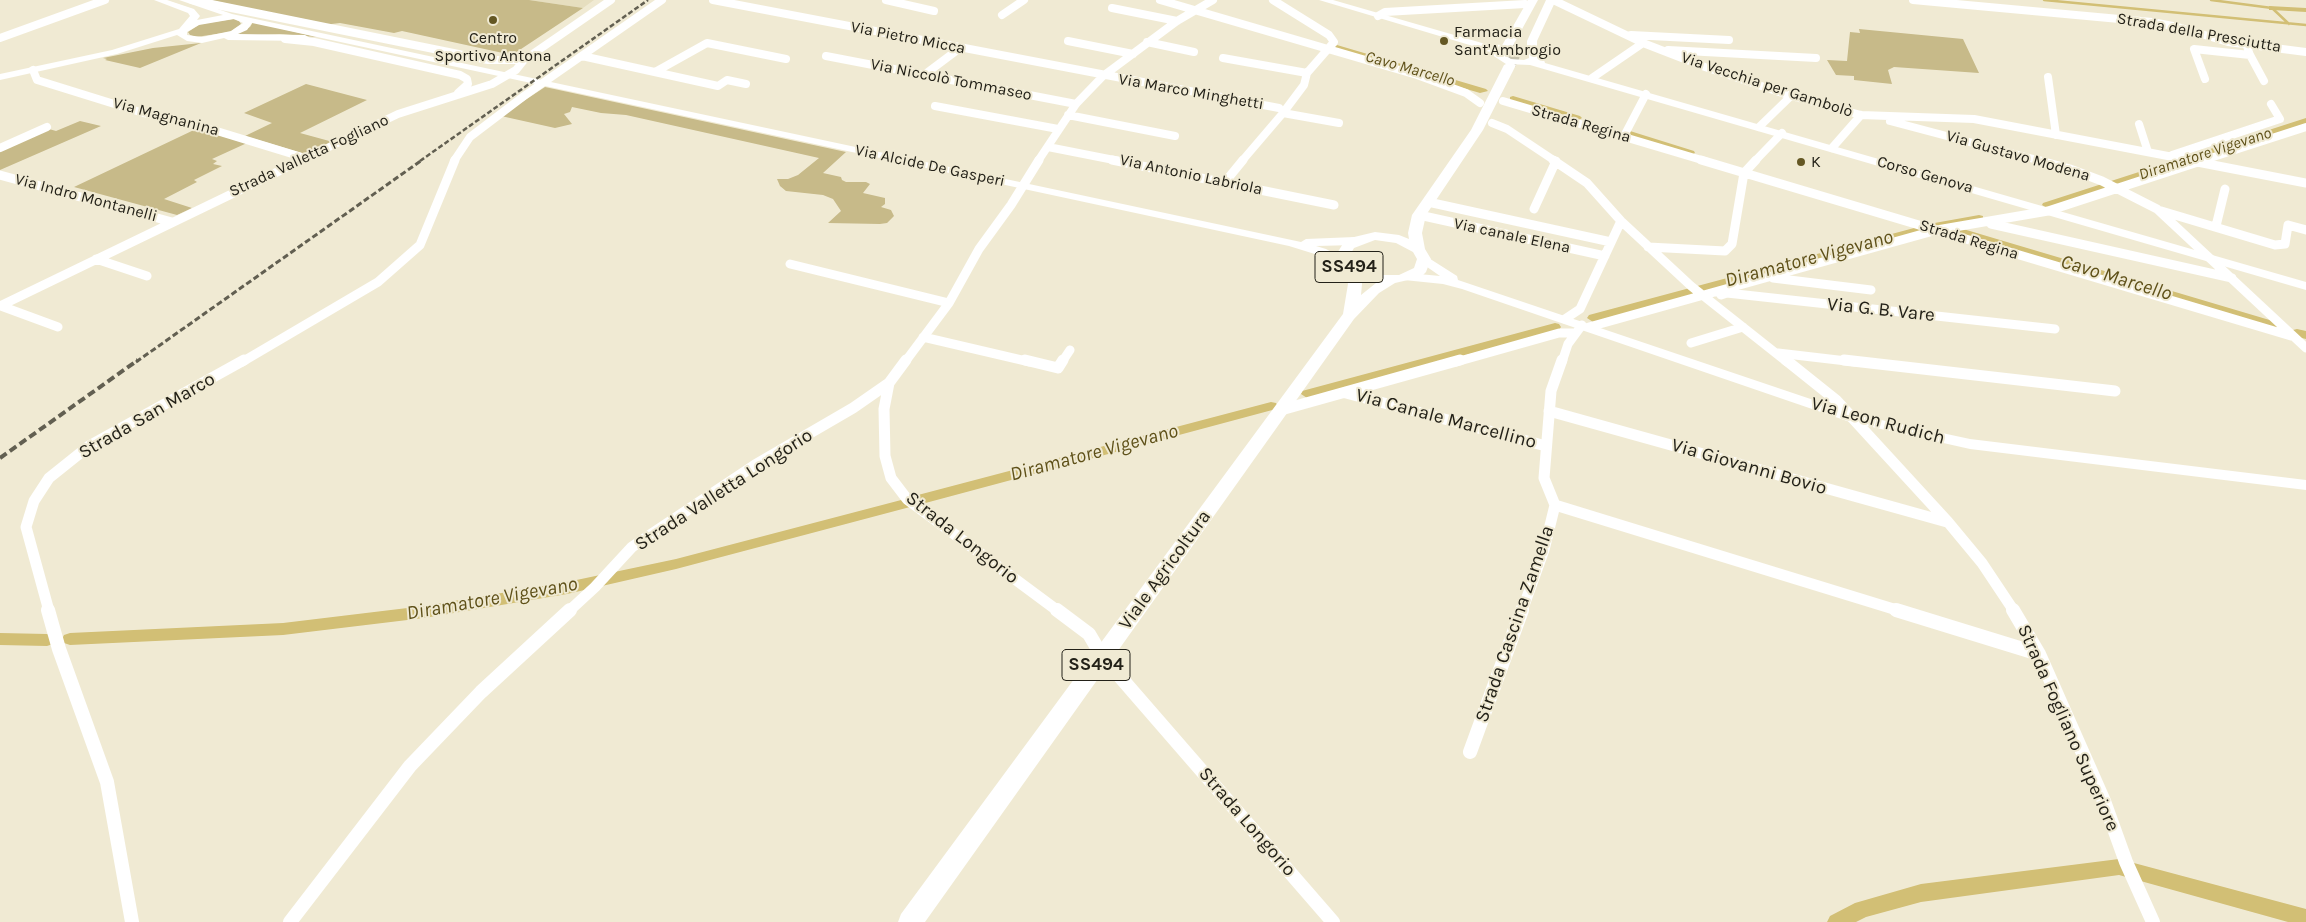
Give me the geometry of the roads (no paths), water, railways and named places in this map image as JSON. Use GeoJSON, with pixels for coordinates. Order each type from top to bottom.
{"type":"FeatureCollection","features":[{"type":"Feature","properties":{"kind":"main road"},"geometry":{"type":"LineString","coordinates":[[158,0],[191,11],[195,16],[182,36],[202,40]]}},
{"type":"Feature","properties":{"kind":"main road"},"geometry":{"type":"LineString","coordinates":[[183,0],[233,16]]}},
{"type":"Feature","properties":{"kind":"main road","name":"Corso Genova"},"geometry":{"type":"LineString","coordinates":[[1323,0],[1481,46],[1504,55],[1512,62],[1533,60],[2306,286]]}},
{"type":"Feature","properties":{"kind":"main road"},"geometry":{"type":"LineString","coordinates":[[1469,142],[1469,126],[1513,39],[1529,2]]}},
{"type":"Feature","properties":{"kind":"main road"},"geometry":{"type":"LineString","coordinates":[[1520,46],[1548,2]]}},
{"type":"Feature","properties":{"kind":"main road"},"geometry":{"type":"LineString","coordinates":[[1469,142],[1492,123],[1517,72],[1533,60],[1532,41],[1548,2]]}},
{"type":"Feature","properties":{"kind":"main road"},"geometry":{"type":"LineString","coordinates":[[114,52],[185,29],[208,19],[233,16],[247,16],[350,42]]}},
{"type":"Feature","properties":{"kind":"main road"},"geometry":{"type":"LineString","coordinates":[[220,37],[244,28],[248,22],[247,16]]}},
{"type":"Feature","properties":{"kind":"main road"},"geometry":{"type":"LineString","coordinates":[[0,77],[114,52],[220,37],[299,37],[350,42]]}},
{"type":"Feature","properties":{"kind":"main road","name":"Via Alcide De Gasperi"},"geometry":{"type":"LineString","coordinates":[[350,42],[1292,243],[1322,252],[1350,267]]}},
{"type":"Feature","properties":{"kind":"main road","name":"Corso Genova"},"geometry":{"type":"LineString","coordinates":[[1504,55],[1522,49],[1533,60]]}},
{"type":"Feature","properties":{"kind":"main road","name":"SS494"},"geometry":{"type":"LineString","coordinates":[[1408,277],[1421,269],[1421,254],[1415,233],[1419,215],[1482,122],[1504,55]]}},
{"type":"Feature","properties":{"kind":"main road","name":"SS494"},"geometry":{"type":"LineString","coordinates":[[1355,241],[1396,229],[1419,215]]}},
{"type":"Feature","properties":{"kind":"main road","name":"SS494"},"geometry":{"type":"LineString","coordinates":[[1375,236],[1399,239],[1421,254]]}},
{"type":"Feature","properties":{"kind":"main road","name":"Via Alcide De Gasperi"},"geometry":{"type":"LineString","coordinates":[[1292,243],[1355,241]]}},
{"type":"Feature","properties":{"kind":"main road","name":"Viale Agricoltura"},"geometry":{"type":"LineString","coordinates":[[1349,316],[1356,284],[1343,255],[1348,244],[1355,241]]}},
{"type":"Feature","properties":{"kind":"main road"},"geometry":{"type":"LineString","coordinates":[[1421,254],[1444,274],[1466,286]]}},
{"type":"Feature","properties":{"kind":"main road","name":"Viale Agricoltura"},"geometry":{"type":"LineString","coordinates":[[1350,267],[1368,277],[1390,280],[1408,277]]}},
{"type":"Feature","properties":{"kind":"main road"},"geometry":{"type":"LineString","coordinates":[[1408,277],[1443,280],[1466,286]]}},
{"type":"Feature","properties":{"kind":"main road","name":"Viale Agricoltura"},"geometry":{"type":"LineString","coordinates":[[910,922],[1349,316],[1374,290],[1390,280]]}},
{"type":"Feature","properties":{"kind":"main road","name":"Via Leon Rudich"},"geometry":{"type":"LineString","coordinates":[[1466,286],[1565,319],[1582,328],[1855,419],[1970,444],[2306,486]]}},
{"type":"Feature","properties":{"kind":"street"},"geometry":{"type":"LineString","coordinates":[[0,38],[105,0]]}},
{"type":"Feature","properties":{"kind":"street"},"geometry":{"type":"LineString","coordinates":[[192,0],[247,16],[488,60],[524,60]]}},
{"type":"Feature","properties":{"kind":"street","name":"Strada Valletta Fogliano"},"geometry":{"type":"LineString","coordinates":[[3,303],[398,114],[492,84],[516,70],[524,60],[611,0]]}},
{"type":"Feature","properties":{"kind":"street","name":"Strada San Marco"},"geometry":{"type":"LineString","coordinates":[[132,922],[107,782],[59,649],[26,527],[34,500],[49,478],[89,446],[331,311],[378,282],[420,245],[456,158],[470,137],[524,96],[662,0]]}},
{"type":"Feature","properties":{"kind":"street","name":"Via Pietro Micca"},"geometry":{"type":"LineString","coordinates":[[713,0],[1104,76]]}},
{"type":"Feature","properties":{"kind":"street"},"geometry":{"type":"LineString","coordinates":[[886,0],[934,10]]}},
{"type":"Feature","properties":{"kind":"street"},"geometry":{"type":"LineString","coordinates":[[1002,15],[1024,0]]}},
{"type":"Feature","properties":{"kind":"street"},"geometry":{"type":"LineString","coordinates":[[1160,0],[1417,75],[1481,99]]}},
{"type":"Feature","properties":{"kind":"street","name":"Strada Longorio"},"geometry":{"type":"LineString","coordinates":[[1213,0],[1176,21],[1104,76],[1076,104],[1068,115],[1023,186],[979,249],[949,303],[889,383],[884,409],[885,456],[891,478],[907,499],[1089,634],[1102,656],[1333,922]]}},
{"type":"Feature","properties":{"kind":"street"},"geometry":{"type":"LineString","coordinates":[[1225,182],[1304,85],[1307,73],[1334,42],[1329,35],[1273,0]]}},
{"type":"Feature","properties":{"kind":"street","name":"Strada della Presciutta"},"geometry":{"type":"LineString","coordinates":[[1913,0],[2152,22],[2246,44],[2306,52]]}},
{"type":"Feature","properties":{"kind":"street"},"geometry":{"type":"LineString","coordinates":[[1378,16],[1385,12],[1529,2]]}},
{"type":"Feature","properties":{"kind":"street","name":"Via Vecchia per Gambolò"},"geometry":{"type":"LineString","coordinates":[[1548,2],[1557,7],[1572,10],[1657,49],[1791,96],[1861,114],[1874,117],[1947,116],[1974,119],[2180,157],[2306,183]]}},
{"type":"Feature","properties":{"kind":"street"},"geometry":{"type":"LineString","coordinates":[[1112,8],[1176,21]]}},
{"type":"Feature","properties":{"kind":"street","name":"Via Vecchia per Gambolò"},"geometry":{"type":"LineString","coordinates":[[1625,34],[1729,40]]}},
{"type":"Feature","properties":{"kind":"street"},"geometry":{"type":"LineString","coordinates":[[261,37],[314,42],[460,75],[466,79],[468,84],[458,94]]}},
{"type":"Feature","properties":{"kind":"street"},"geometry":{"type":"LineString","coordinates":[[1068,41],[1133,54]]}},
{"type":"Feature","properties":{"kind":"street"},"geometry":{"type":"LineString","coordinates":[[1147,42],[1194,52]]}},
{"type":"Feature","properties":{"kind":"street"},"geometry":{"type":"LineString","coordinates":[[1592,78],[1643,43]]}},
{"type":"Feature","properties":{"kind":"street"},"geometry":{"type":"LineString","coordinates":[[655,72],[707,44],[786,59]]}},
{"type":"Feature","properties":{"kind":"street"},"geometry":{"type":"LineString","coordinates":[[2246,44],[2264,81]]}},
{"type":"Feature","properties":{"kind":"street"},"geometry":{"type":"LineString","coordinates":[[924,75],[960,48]]}},
{"type":"Feature","properties":{"kind":"street"},"geometry":{"type":"LineString","coordinates":[[1657,49],[1816,58]]}},
{"type":"Feature","properties":{"kind":"street"},"geometry":{"type":"LineString","coordinates":[[2205,79],[2194,49],[2250,55]]}},
{"type":"Feature","properties":{"kind":"street"},"geometry":{"type":"LineString","coordinates":[[582,56],[718,86],[727,80],[746,84]]}},
{"type":"Feature","properties":{"kind":"street","name":"Via Niccolò Tommaseo"},"geometry":{"type":"LineString","coordinates":[[826,56],[1076,104]]}},
{"type":"Feature","properties":{"kind":"street"},"geometry":{"type":"LineString","coordinates":[[1223,58],[1307,73]]}},
{"type":"Feature","properties":{"kind":"street","name":"Via Magnanina"},"geometry":{"type":"LineString","coordinates":[[33,70],[37,80],[140,112],[207,128],[305,158]]}},
{"type":"Feature","properties":{"kind":"street","name":"Via Marco Minghetti"},"geometry":{"type":"LineString","coordinates":[[1104,76],[1339,123]]}},
{"type":"Feature","properties":{"kind":"street"},"geometry":{"type":"LineString","coordinates":[[2048,77],[2056,135]]}},
{"type":"Feature","properties":{"kind":"street"},"geometry":{"type":"LineString","coordinates":[[1624,136],[1646,94]]}},
{"type":"Feature","properties":{"kind":"street"},"geometry":{"type":"LineString","coordinates":[[1759,126],[1791,96]]}},
{"type":"Feature","properties":{"kind":"street","name":"Strada Regina"},"geometry":{"type":"LineString","coordinates":[[1503,101],[2291,336]]}},
{"type":"Feature","properties":{"kind":"street"},"geometry":{"type":"LineString","coordinates":[[2171,156],[2280,119],[2270,104]]}},
{"type":"Feature","properties":{"kind":"street"},"geometry":{"type":"LineString","coordinates":[[935,106],[1058,129]]}},
{"type":"Feature","properties":{"kind":"street"},"geometry":{"type":"LineString","coordinates":[[1832,148],[1861,114]]}},
{"type":"Feature","properties":{"kind":"street"},"geometry":{"type":"LineString","coordinates":[[1068,115],[1174,136]]}},
{"type":"Feature","properties":{"kind":"street","name":"Via Gustavo Modena"},"geometry":{"type":"LineString","coordinates":[[1874,117],[2040,160],[2117,188],[2157,210],[2306,348]]}},
{"type":"Feature","properties":{"kind":"street","name":"Strada Fogliano Superiore"},"geometry":{"type":"LineString","coordinates":[[1492,123],[1507,129],[1587,183],[1621,221],[1700,293],[1836,400],[1948,522],[1982,564],[2039,654],[2104,801],[2126,862],[2153,922]]}},
{"type":"Feature","properties":{"kind":"street"},"geometry":{"type":"LineString","coordinates":[[2139,124],[2148,152]]}},
{"type":"Feature","properties":{"kind":"street","name":"Via Indro Montanelli"},"geometry":{"type":"LineString","coordinates":[[0,148],[47,127]]}},
{"type":"Feature","properties":{"kind":"street"},"geometry":{"type":"LineString","coordinates":[[1282,409],[1935,230],[2048,211],[2306,127]]}},
{"type":"Feature","properties":{"kind":"street"},"geometry":{"type":"LineString","coordinates":[[1648,247],[1726,251],[1732,244],[1744,173],[1782,133]]}},
{"type":"Feature","properties":{"kind":"street","name":"Via Antonio Labriola"},"geometry":{"type":"LineString","coordinates":[[1048,146],[1334,205]]}},
{"type":"Feature","properties":{"kind":"street"},"geometry":{"type":"LineString","coordinates":[[1534,209],[1556,161]]}},
{"type":"Feature","properties":{"kind":"street","name":"Via Indro Montanelli"},"geometry":{"type":"LineString","coordinates":[[0,175],[172,222]]}},
{"type":"Feature","properties":{"kind":"street"},"geometry":{"type":"LineString","coordinates":[[2216,226],[2225,189]]}},
{"type":"Feature","properties":{"kind":"street"},"geometry":{"type":"LineString","coordinates":[[1428,202],[1611,242]]}},
{"type":"Feature","properties":{"kind":"street","name":"Via Gustavo Modena"},"geometry":{"type":"LineString","coordinates":[[2157,210],[2275,245],[2285,244],[2288,225],[2306,230]]}},
{"type":"Feature","properties":{"kind":"street","name":"Via canale Elena"},"geometry":{"type":"LineString","coordinates":[[1419,215],[1605,256]]}},
{"type":"Feature","properties":{"kind":"street"},"geometry":{"type":"LineString","coordinates":[[1565,319],[1580,309],[1621,221]]}},
{"type":"Feature","properties":{"kind":"street"},"geometry":{"type":"LineString","coordinates":[[1985,222],[2233,279]]}},
{"type":"Feature","properties":{"kind":"street"},"geometry":{"type":"LineString","coordinates":[[96,260],[146,276]]}},
{"type":"Feature","properties":{"kind":"street"},"geometry":{"type":"LineString","coordinates":[[790,264],[949,303]]}},
{"type":"Feature","properties":{"kind":"street"},"geometry":{"type":"LineString","coordinates":[[1766,277],[1871,290]]}},
{"type":"Feature","properties":{"kind":"street","name":"Via G. B. Vare"},"geometry":{"type":"LineString","coordinates":[[1700,293],[1727,292],[2055,329]]}},
{"type":"Feature","properties":{"kind":"street"},"geometry":{"type":"LineString","coordinates":[[3,303],[58,326]]}},
{"type":"Feature","properties":{"kind":"street"},"geometry":{"type":"LineString","coordinates":[[1691,343],[1743,327]]}},
{"type":"Feature","properties":{"kind":"street","name":"Strada Cascina Zamella"},"geometry":{"type":"LineString","coordinates":[[1470,752],[1544,550],[1555,504],[1544,478],[1550,391],[1568,344],[1582,328]]}},
{"type":"Feature","properties":{"kind":"street"},"geometry":{"type":"LineString","coordinates":[[923,338],[1058,368],[1070,350]]}},
{"type":"Feature","properties":{"kind":"street"},"geometry":{"type":"LineString","coordinates":[[1776,353],[2115,391]]}},
{"type":"Feature","properties":{"kind":"street","name":"Strada Valletta Longorio"},"geometry":{"type":"LineString","coordinates":[[290,922],[410,766],[481,692],[611,572],[632,547],[754,465],[853,408],[889,383]]}},
{"type":"Feature","properties":{"kind":"street","name":"Via Canale Marcellino"},"geometry":{"type":"LineString","coordinates":[[1344,392],[1546,446]]}},
{"type":"Feature","properties":{"kind":"street","name":"Via Giovanni Bovio"},"geometry":{"type":"LineString","coordinates":[[1549,411],[1948,522]]}},
{"type":"Feature","properties":{"kind":"street"},"geometry":{"type":"LineString","coordinates":[[1555,504],[2039,654]]}},
{"type":"Feature","properties":{"kind":"waterway"},"geometry":{"type":"LineString","coordinates":[[2044,0],[2288,23]]}},
{"type":"Feature","properties":{"kind":"waterway"},"geometry":{"type":"LineString","coordinates":[[2211,0],[2272,8],[2288,23]]}},
{"type":"Feature","properties":{"kind":"waterway"},"geometry":{"type":"LineString","coordinates":[[2272,8],[2306,10]]}},
{"type":"Feature","properties":{"kind":"waterway"},"geometry":{"type":"LineString","coordinates":[[2288,23],[2306,25]]}},
{"type":"Feature","properties":{"kind":"waterway","name":"Cavo Marcello"},"geometry":{"type":"LineString","coordinates":[[1337,48],[1483,91]]}},
{"type":"Feature","properties":{"kind":"waterway","name":"Cavo Marcello"},"geometry":{"type":"LineString","coordinates":[[1513,99],[1577,118]]}},
{"type":"Feature","properties":{"kind":"waterway","name":"Diramatore Vigevano"},"geometry":{"type":"LineString","coordinates":[[2047,205],[2306,121]]}},
{"type":"Feature","properties":{"kind":"waterway","name":"Cavo Marcello"},"geometry":{"type":"LineString","coordinates":[[1630,134],[1690,153]]}},
{"type":"Feature","properties":{"kind":"waterway","name":"Diramatore Vigevano"},"geometry":{"type":"LineString","coordinates":[[1593,318],[1933,226],[1979,218]]}},
{"type":"Feature","properties":{"kind":"waterway","name":"Cavo Marcello"},"geometry":{"type":"LineString","coordinates":[[1953,229],[2279,327]]}},
{"type":"Feature","properties":{"kind":"waterway","name":"Diramatore Vigevano"},"geometry":{"type":"LineString","coordinates":[[1307,394],[1555,327]]}},
{"type":"Feature","properties":{"kind":"waterway","name":"Cavo Marcello"},"geometry":{"type":"LineString","coordinates":[[2297,333],[2306,335]]}},
{"type":"Feature","properties":{"kind":"waterway","name":"Diramatore Vigevano"},"geometry":{"type":"LineString","coordinates":[[918,500],[1271,406]]}},
{"type":"Feature","properties":{"kind":"waterway","name":"Diramatore Vigevano"},"geometry":{"type":"LineString","coordinates":[[70,639],[283,629],[424,612],[567,588],[676,564],[905,504]]}},
{"type":"Feature","properties":{"kind":"waterway","name":"Diramatore Vigevano"},"geometry":{"type":"LineString","coordinates":[[0,639],[47,640]]}},
{"type":"Feature","properties":{"kind":"waterway"},"geometry":{"type":"LineString","coordinates":[[1837,922],[1862,909],[1921,893],[2119,867],[2306,918]]}},
{"type":"Feature","properties":{"kind":"tunnel"},"geometry":{"type":"LineString","coordinates":[[1510,65],[1519,46]]}},
{"type":"Feature","properties":{"kind":"railway"},"geometry":{"type":"LineString","coordinates":[[420,161],[648,0]]}},
{"type":"Feature","properties":{"kind":"railway"},"geometry":{"type":"LineString","coordinates":[[136,362],[422,160]]}},
{"type":"Feature","properties":{"kind":"railway"},"geometry":{"type":"LineString","coordinates":[[0,458],[138,360]]}},
{"type":"Feature","properties":{"kind":"place","name":"Centro Sportivo Antona"},"geometry":{"type":"Point","coordinates":[493,20]}},
{"type":"Feature","properties":{"kind":"place","name":"Farmacia Sant'Ambrogio"},"geometry":{"type":"Point","coordinates":[1444,41]}},
{"type":"Feature","properties":{"kind":"place","name":"K"},"geometry":{"type":"Point","coordinates":[1801,162]}}]}
